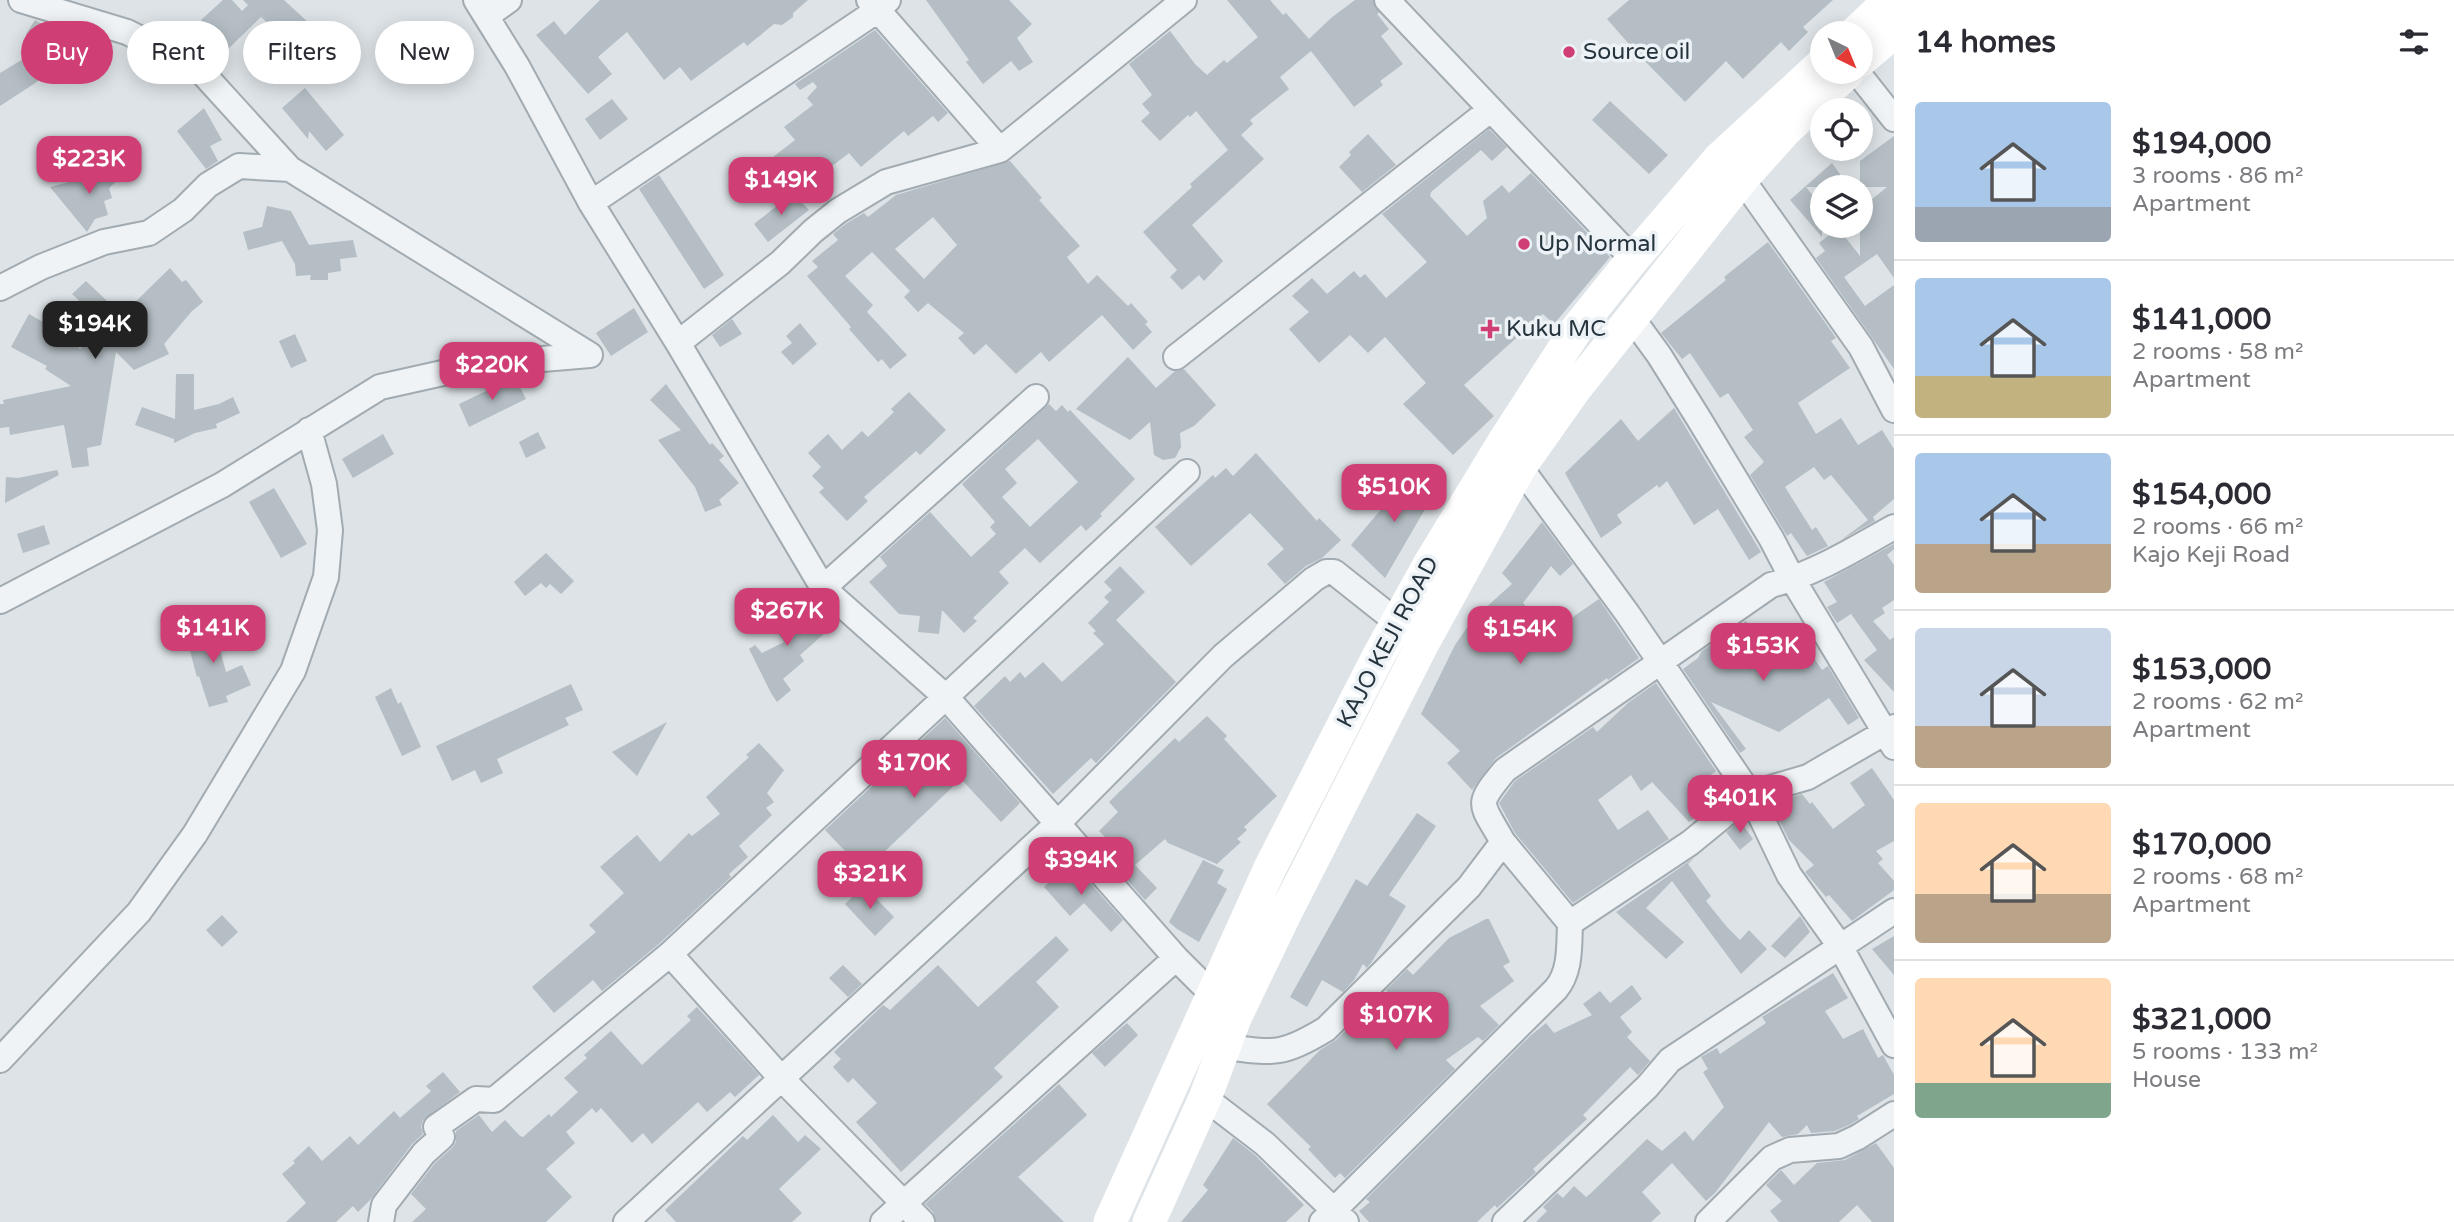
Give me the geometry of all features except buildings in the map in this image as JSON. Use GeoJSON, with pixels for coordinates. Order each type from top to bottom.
{"type":"FeatureCollection","features":[{"type":"Feature","properties":{"kind":"main road"},"geometry":{"type":"LineString","coordinates":[[1868,21],[1891,0]]}},
{"type":"Feature","properties":{"kind":"main road"},"geometry":{"type":"LineString","coordinates":[[1873,50],[1894,32]]}},
{"type":"Feature","properties":{"kind":"main road","name":"KAJO KEJI ROAD"},"geometry":{"type":"LineString","coordinates":[[1110,1222],[1270,868],[1397,622],[1503,443],[1576,330],[1633,259],[1718,159],[1810,75]]}},
{"type":"Feature","properties":{"kind":"main road","name":"KAJO KEJI ROAD"},"geometry":{"type":"LineString","coordinates":[[1149,1222],[1205,1098],[1235,1018],[1338,808],[1520,467],[1575,389],[1742,179],[1785,131],[1835,84]]}},
{"type":"Feature","properties":{"kind":"street"},"geometry":{"type":"LineString","coordinates":[[0,601],[222,485],[380,387],[483,364],[590,355],[290,169],[198,68],[127,32],[21,0]]}},
{"type":"Feature","properties":{"kind":"street"},"geometry":{"type":"LineString","coordinates":[[509,0],[482,8],[517,66],[591,203],[823,588],[947,698],[1176,958],[1213,995]]}},
{"type":"Feature","properties":{"kind":"street"},"geometry":{"type":"LineString","coordinates":[[678,344],[780,263],[813,231],[850,204],[886,183],[1000,150],[1184,0]]}},
{"type":"Feature","properties":{"kind":"street"},"geometry":{"type":"LineString","coordinates":[[1387,0],[1633,259]]}},
{"type":"Feature","properties":{"kind":"street"},"geometry":{"type":"LineString","coordinates":[[591,203],[879,3],[1000,150]]}},
{"type":"Feature","properties":{"kind":"street"},"geometry":{"type":"LineString","coordinates":[[1866,84],[1894,119]]}},
{"type":"Feature","properties":{"kind":"street"},"geometry":{"type":"LineString","coordinates":[[1176,357],[1490,110]]}},
{"type":"Feature","properties":{"kind":"street"},"geometry":{"type":"LineString","coordinates":[[0,288],[41,267],[104,242],[149,233],[183,210],[208,185],[239,166],[290,169]]}},
{"type":"Feature","properties":{"kind":"street"},"geometry":{"type":"LineString","coordinates":[[1742,179],[1861,347],[1894,410]]}},
{"type":"Feature","properties":{"kind":"street"},"geometry":{"type":"LineString","coordinates":[[1570,923],[1690,843],[1750,794],[1808,777],[1891,735],[1793,579],[1699,419],[1632,318]]}},
{"type":"Feature","properties":{"kind":"street"},"geometry":{"type":"LineString","coordinates":[[823,588],[1036,397]]}},
{"type":"Feature","properties":{"kind":"street"},"geometry":{"type":"LineString","coordinates":[[0,1060],[139,912],[195,834],[293,671],[326,578],[330,530],[324,484],[309,430]]}},
{"type":"Feature","properties":{"kind":"street"},"geometry":{"type":"LineString","coordinates":[[1520,467],[1661,662],[1750,794],[1789,875],[1840,946],[1894,1045]]}},
{"type":"Feature","properties":{"kind":"street"},"geometry":{"type":"LineString","coordinates":[[381,1222],[384,1205],[424,1153],[442,1137],[436,1127],[476,1099],[494,1100],[670,954],[1187,472]]}},
{"type":"Feature","properties":{"kind":"street"},"geometry":{"type":"LineString","coordinates":[[1205,1098],[1265,1144],[1334,1218],[1562,982],[1567,968],[1570,923],[1503,842],[1483,808],[1484,796],[1505,769],[1771,585],[1793,579],[1834,560],[1894,527]]}},
{"type":"Feature","properties":{"kind":"street"},"geometry":{"type":"LineString","coordinates":[[1430,563],[1456,584]]}},
{"type":"Feature","properties":{"kind":"street"},"geometry":{"type":"LineString","coordinates":[[626,1222],[1057,824],[1223,656],[1314,579],[1326,572],[1334,572],[1397,622]]}},
{"type":"Feature","properties":{"kind":"street"},"geometry":{"type":"LineString","coordinates":[[1225,1046],[1271,1053],[1300,1045],[1326,1030],[1469,887],[1503,842]]}},
{"type":"Feature","properties":{"kind":"street"},"geometry":{"type":"LineString","coordinates":[[1505,1222],[1647,1087],[1670,1060],[1894,911]]}},
{"type":"Feature","properties":{"kind":"street"},"geometry":{"type":"LineString","coordinates":[[670,954],[781,1078],[914,1213]]}},
{"type":"Feature","properties":{"kind":"street"},"geometry":{"type":"LineString","coordinates":[[883,1222],[914,1213],[1176,958]]}},
{"type":"Feature","properties":{"kind":"street"},"geometry":{"type":"LineString","coordinates":[[1708,1222],[1772,1158],[1790,1150],[1839,1146],[1894,1114]]}},
{"type":"Feature","properties":{"kind":"place","name":"Source oil"},"geometry":{"type":"Point","coordinates":[1569,52]}},
{"type":"Feature","properties":{"kind":"place","name":"Up Normal"},"geometry":{"type":"Point","coordinates":[1524,244]}},
{"type":"Feature","properties":{"kind":"place","name":"Kuku MC"},"geometry":{"type":"Point","coordinates":[1490,329]}}]}
